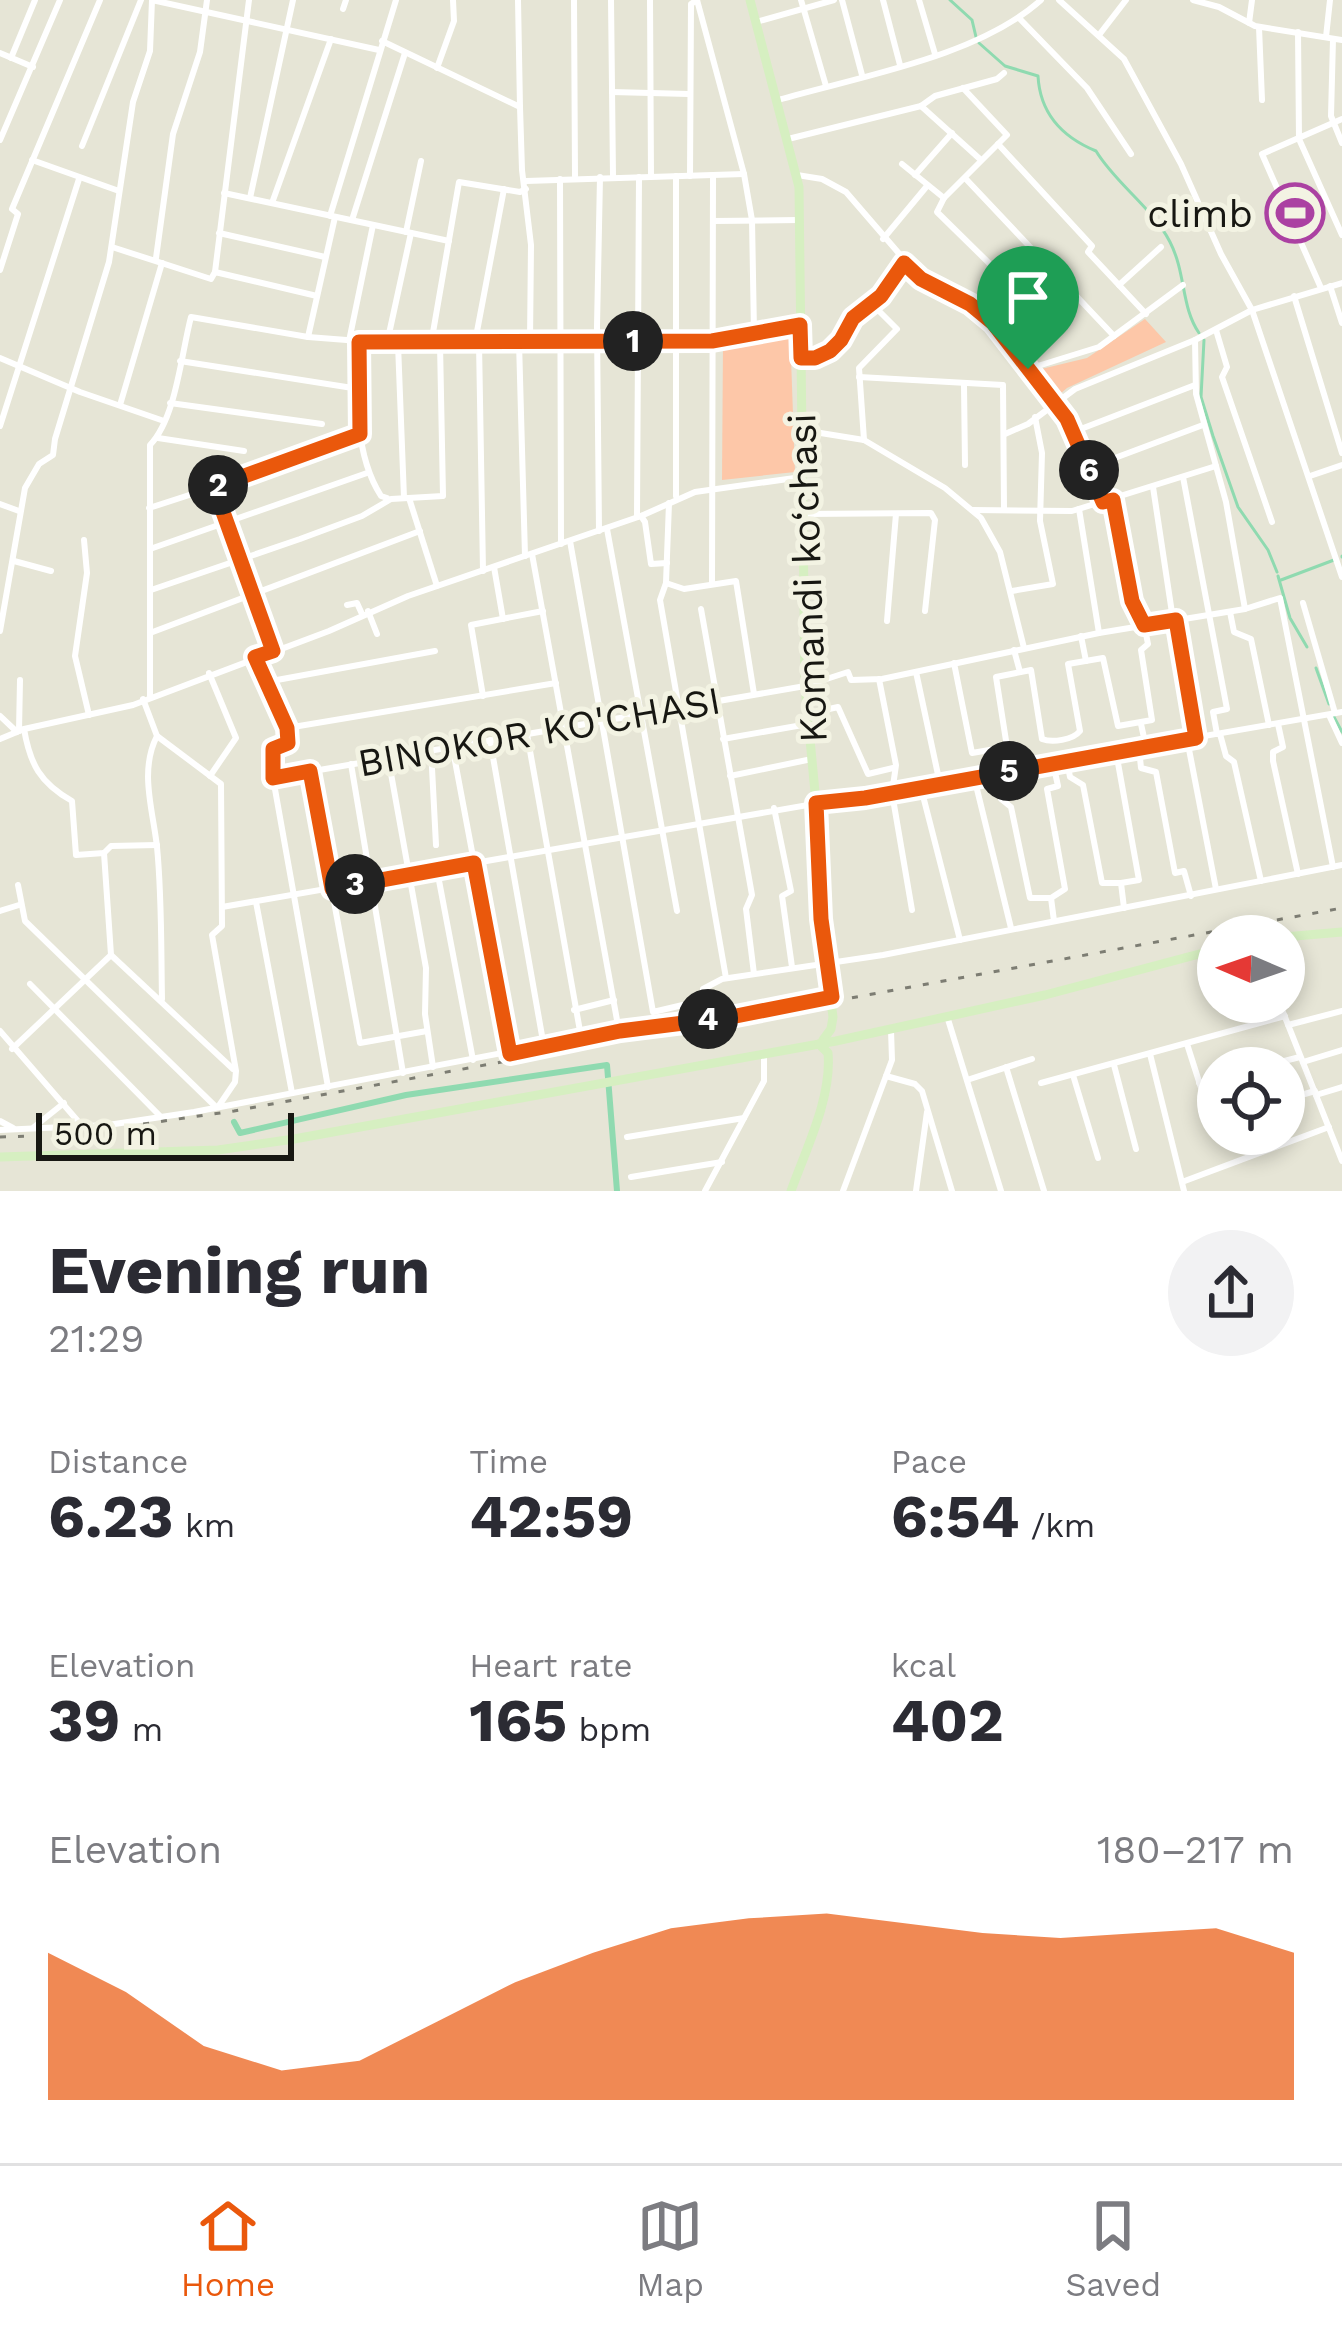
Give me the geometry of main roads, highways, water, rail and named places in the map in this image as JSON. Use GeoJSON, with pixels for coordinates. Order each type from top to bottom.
{"type":"FeatureCollection","features":[{"type":"Feature","properties":{"kind":"main road","name":"Komandi ko‘chasi"},"geometry":{"type":"LineString","coordinates":[[750,0],[797,175],[805,686],[832,997],[831,1029],[821,1042]]}},
{"type":"Feature","properties":{"kind":"main road"},"geometry":{"type":"LineString","coordinates":[[1305,936],[1342,932]]}},
{"type":"Feature","properties":{"kind":"main road"},"geometry":{"type":"LineString","coordinates":[[0,1157],[257,1145],[891,1030],[1197,954]]}},
{"type":"Feature","properties":{"kind":"main road"},"geometry":{"type":"LineString","coordinates":[[791,1191],[833,1055],[848,1037],[1048,993]]}},
{"type":"Feature","properties":{"kind":"main road"},"geometry":{"type":"LineString","coordinates":[[832,1017],[836,1028],[848,1037]]}},
{"type":"Feature","properties":{"kind":"main road"},"geometry":{"type":"LineString","coordinates":[[821,1042],[828,1053],[826,1078]]}},
{"type":"Feature","properties":{"kind":"waterway"},"geometry":{"type":"LineString","coordinates":[[950,0],[972,20],[976,37]]}},
{"type":"Feature","properties":{"kind":"waterway"},"geometry":{"type":"LineString","coordinates":[[979,43],[1005,66],[1038,76],[1043,101],[1055,122],[1096,151],[1154,218],[1175,254],[1199,333]]}},
{"type":"Feature","properties":{"kind":"waterway"},"geometry":{"type":"LineString","coordinates":[[1204,340],[1201,397],[1213,436],[1238,507],[1268,550],[1277,572]]}},
{"type":"Feature","properties":{"kind":"waterway"},"geometry":{"type":"LineString","coordinates":[[1281,580],[1334,560]]}},
{"type":"Feature","properties":{"kind":"waterway"},"geometry":{"type":"LineString","coordinates":[[1278,576],[1290,618],[1307,647]]}},
{"type":"Feature","properties":{"kind":"waterway"},"geometry":{"type":"LineString","coordinates":[[1316,668],[1329,704]]}},
{"type":"Feature","properties":{"kind":"waterway"},"geometry":{"type":"LineString","coordinates":[[1334,717],[1342,732]]}},
{"type":"Feature","properties":{"kind":"waterway"},"geometry":{"type":"LineString","coordinates":[[234,1122],[240,1133],[406,1095],[607,1065],[617,1191]]}},
{"type":"Feature","properties":{"kind":"railway"},"geometry":{"type":"LineString","coordinates":[[0,1137],[66,1135],[234,1111],[1342,908]]}},
{"type":"Feature","properties":{"kind":"place","name":"climb"},"geometry":{"type":"Point","coordinates":[1295,213]}}]}
